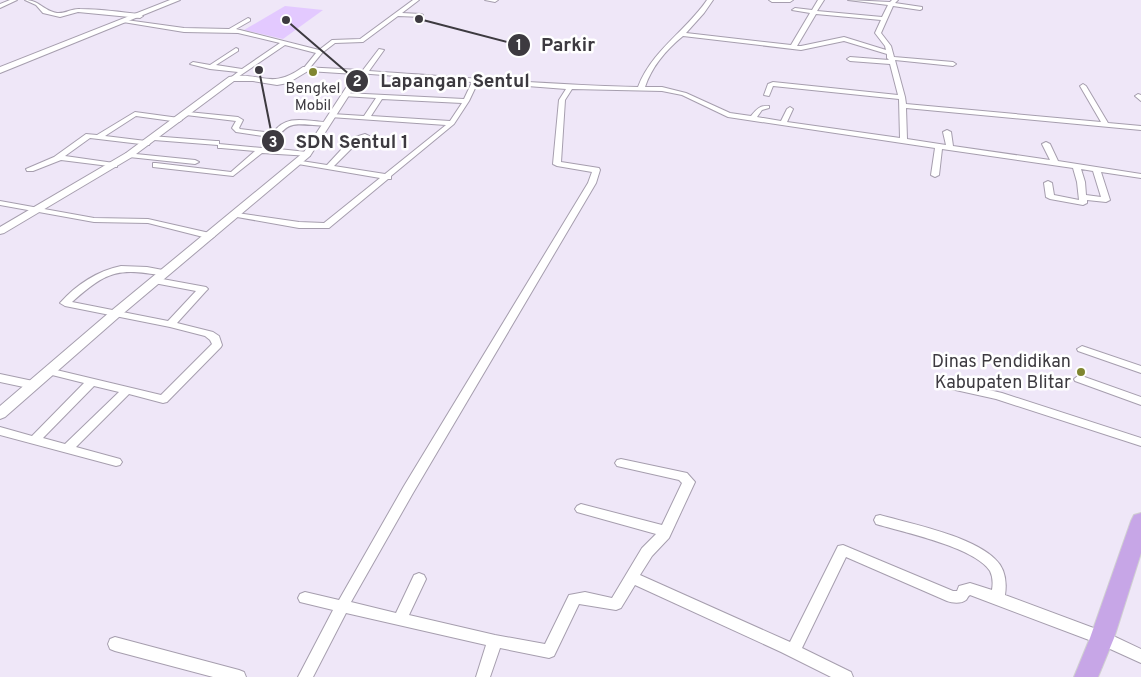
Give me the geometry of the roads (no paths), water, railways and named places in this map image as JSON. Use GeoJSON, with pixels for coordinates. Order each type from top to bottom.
{"type":"FeatureCollection","features":[{"type":"Feature","properties":{"kind":"highway"},"geometry":{"type":"LineString","coordinates":[[1086,677],[1102,638],[1141,521]]}},
{"type":"Feature","properties":{"kind":"main road"},"geometry":{"type":"LineString","coordinates":[[0,70],[126,22],[176,0]]}},
{"type":"Feature","properties":{"kind":"street"},"geometry":{"type":"LineString","coordinates":[[0,6],[14,0]]}},
{"type":"Feature","properties":{"kind":"street"},"geometry":{"type":"LineString","coordinates":[[28,0],[38,4],[45,12],[60,15],[78,10],[140,16]]}},
{"type":"Feature","properties":{"kind":"street"},"geometry":{"type":"LineString","coordinates":[[232,79],[283,83],[292,80],[306,69],[320,52],[334,42],[361,42],[416,0]]}},
{"type":"Feature","properties":{"kind":"street"},"geometry":{"type":"LineString","coordinates":[[488,0],[495,0]]}},
{"type":"Feature","properties":{"kind":"street"},"geometry":{"type":"LineString","coordinates":[[641,88],[649,66],[702,14],[710,0]]}},
{"type":"Feature","properties":{"kind":"street"},"geometry":{"type":"LineString","coordinates":[[772,0],[790,0]]}},
{"type":"Feature","properties":{"kind":"street"},"geometry":{"type":"LineString","coordinates":[[793,47],[821,0]]}},
{"type":"Feature","properties":{"kind":"street"},"geometry":{"type":"LineString","coordinates":[[851,0],[893,2],[920,8]]}},
{"type":"Feature","properties":{"kind":"street"},"geometry":{"type":"LineString","coordinates":[[893,2],[878,32],[887,44],[902,97],[904,141]]}},
{"type":"Feature","properties":{"kind":"street"},"geometry":{"type":"LineString","coordinates":[[795,10],[884,19]]}},
{"type":"Feature","properties":{"kind":"street"},"geometry":{"type":"LineString","coordinates":[[398,14],[421,16]]}},
{"type":"Feature","properties":{"kind":"street"},"geometry":{"type":"LineString","coordinates":[[231,30],[248,20]]}},
{"type":"Feature","properties":{"kind":"street"},"geometry":{"type":"LineString","coordinates":[[126,22],[184,30],[231,30],[320,52]]}},
{"type":"Feature","properties":{"kind":"street"},"geometry":{"type":"LineString","coordinates":[[683,34],[801,48],[840,39],[890,58]]}},
{"type":"Feature","properties":{"kind":"street"},"geometry":{"type":"LineString","coordinates":[[0,231],[129,155],[284,43]]}},
{"type":"Feature","properties":{"kind":"street"},"geometry":{"type":"LineString","coordinates":[[210,67],[236,50]]}},
{"type":"Feature","properties":{"kind":"street"},"geometry":{"type":"LineString","coordinates":[[2,409],[237,215],[307,154],[345,95],[381,50]]}},
{"type":"Feature","properties":{"kind":"street"},"geometry":{"type":"LineString","coordinates":[[850,59],[890,58],[953,64]]}},
{"type":"Feature","properties":{"kind":"street"},"geometry":{"type":"LineString","coordinates":[[193,64],[243,71]]}},
{"type":"Feature","properties":{"kind":"street"},"geometry":{"type":"LineString","coordinates":[[306,69],[476,79],[570,87],[673,90],[723,113],[1056,164],[1096,172],[1141,176]]}},
{"type":"Feature","properties":{"kind":"street"},"geometry":{"type":"LineString","coordinates":[[237,215],[323,227],[388,177],[452,123],[466,101],[476,79]]}},
{"type":"Feature","properties":{"kind":"street"},"geometry":{"type":"LineString","coordinates":[[767,95],[770,85],[773,84],[902,97]]}},
{"type":"Feature","properties":{"kind":"street"},"geometry":{"type":"LineString","coordinates":[[1083,86],[1106,125]]}},
{"type":"Feature","properties":{"kind":"street"},"geometry":{"type":"LineString","coordinates":[[305,677],[341,606],[391,516],[592,183],[597,170],[557,164],[562,100],[570,87]]}},
{"type":"Feature","properties":{"kind":"street"},"geometry":{"type":"LineString","coordinates":[[345,95],[466,101]]}},
{"type":"Feature","properties":{"kind":"street"},"geometry":{"type":"LineString","coordinates":[[366,118],[380,97]]}},
{"type":"Feature","properties":{"kind":"street"},"geometry":{"type":"LineString","coordinates":[[903,106],[1141,128]]}},
{"type":"Feature","properties":{"kind":"street"},"geometry":{"type":"LineString","coordinates":[[753,118],[760,109],[767,107]]}},
{"type":"Feature","properties":{"kind":"street"},"geometry":{"type":"LineString","coordinates":[[783,123],[790,109]]}},
{"type":"Feature","properties":{"kind":"street"},"geometry":{"type":"LineString","coordinates":[[98,137],[135,114],[179,120]]}},
{"type":"Feature","properties":{"kind":"street"},"geometry":{"type":"LineString","coordinates":[[188,114],[238,119],[240,120],[235,128],[238,131],[275,135]]}},
{"type":"Feature","properties":{"kind":"street"},"geometry":{"type":"LineString","coordinates":[[156,165],[231,174],[262,151],[289,122],[366,118],[452,123]]}},
{"type":"Feature","properties":{"kind":"street"},"geometry":{"type":"LineString","coordinates":[[947,132],[950,148]]}},
{"type":"Feature","properties":{"kind":"street"},"geometry":{"type":"LineString","coordinates":[[30,169],[58,158],[87,136],[218,145],[262,151],[307,154]]}},
{"type":"Feature","properties":{"kind":"street"},"geometry":{"type":"LineString","coordinates":[[329,167],[355,140],[366,136]]}},
{"type":"Feature","properties":{"kind":"street"},"geometry":{"type":"LineString","coordinates":[[1046,144],[1056,164]]}},
{"type":"Feature","properties":{"kind":"street"},"geometry":{"type":"LineString","coordinates":[[935,175],[939,146]]}},
{"type":"Feature","properties":{"kind":"street"},"geometry":{"type":"LineString","coordinates":[[129,155],[195,162]]}},
{"type":"Feature","properties":{"kind":"street"},"geometry":{"type":"LineString","coordinates":[[58,158],[114,164]]}},
{"type":"Feature","properties":{"kind":"street"},"geometry":{"type":"LineString","coordinates":[[298,162],[388,177]]}},
{"type":"Feature","properties":{"kind":"street"},"geometry":{"type":"LineString","coordinates":[[1048,183],[1049,196],[1051,198],[1083,202],[1084,197],[1077,169]]}},
{"type":"Feature","properties":{"kind":"street"},"geometry":{"type":"LineString","coordinates":[[1084,197],[1106,200],[1096,172]]}},
{"type":"Feature","properties":{"kind":"street"},"geometry":{"type":"LineString","coordinates":[[1081,182],[1101,185]]}},
{"type":"Feature","properties":{"kind":"street"},"geometry":{"type":"LineString","coordinates":[[0,203],[98,221],[122,219],[148,221],[211,236]]}},
{"type":"Feature","properties":{"kind":"street"},"geometry":{"type":"LineString","coordinates":[[48,371],[155,399],[165,398],[216,348],[217,341],[209,334],[170,324],[65,303],[111,269],[133,268],[203,289],[170,324]]}},
{"type":"Feature","properties":{"kind":"street"},"geometry":{"type":"LineString","coordinates":[[1082,349],[1141,370]]}},
{"type":"Feature","properties":{"kind":"street"},"geometry":{"type":"LineString","coordinates":[[0,378],[33,385]]}},
{"type":"Feature","properties":{"kind":"street"},"geometry":{"type":"LineString","coordinates":[[1080,379],[1141,401]]}},
{"type":"Feature","properties":{"kind":"street"},"geometry":{"type":"LineString","coordinates":[[35,440],[92,382]]}},
{"type":"Feature","properties":{"kind":"street"},"geometry":{"type":"LineString","coordinates":[[946,384],[998,396],[1141,442]]}},
{"type":"Feature","properties":{"kind":"street"},"geometry":{"type":"LineString","coordinates":[[68,448],[126,391]]}},
{"type":"Feature","properties":{"kind":"street"},"geometry":{"type":"LineString","coordinates":[[0,432],[68,448],[116,462]]}},
{"type":"Feature","properties":{"kind":"street"},"geometry":{"type":"LineString","coordinates":[[306,598],[495,641],[549,651],[574,599],[584,597],[616,604],[631,577],[648,552],[665,532],[679,508],[689,480],[683,476],[621,463]]}},
{"type":"Feature","properties":{"kind":"street"},"geometry":{"type":"LineString","coordinates":[[581,509],[665,532]]}},
{"type":"Feature","properties":{"kind":"street"},"geometry":{"type":"LineString","coordinates":[[880,520],[979,553],[996,570],[1000,581],[998,598]]}},
{"type":"Feature","properties":{"kind":"street"},"geometry":{"type":"LineString","coordinates":[[793,650],[843,550],[952,597],[961,596],[964,590],[970,589],[1102,638],[1141,656]]}},
{"type":"Feature","properties":{"kind":"street"},"geometry":{"type":"LineString","coordinates":[[631,577],[661,588],[846,677]]}},
{"type":"Feature","properties":{"kind":"street"},"geometry":{"type":"LineString","coordinates":[[400,620],[419,579]]}},
{"type":"Feature","properties":{"kind":"street"},"geometry":{"type":"LineString","coordinates":[[483,677],[495,641]]}},
{"type":"Feature","properties":{"kind":"street"},"geometry":{"type":"LineString","coordinates":[[115,644],[239,677]]}},
{"type":"Feature","properties":{"kind":"place","name":"Parkir"},"geometry":{"type":"Point","coordinates":[419,19]}},
{"type":"Feature","properties":{"kind":"place","name":"Lapangan Sentul"},"geometry":{"type":"Point","coordinates":[286,20]}},
{"type":"Feature","properties":{"kind":"place","name":"SDN Sentul 1"},"geometry":{"type":"Point","coordinates":[259,70]}},
{"type":"Feature","properties":{"kind":"place","name":"Bengkel Mobil"},"geometry":{"type":"Point","coordinates":[313,72]}},
{"type":"Feature","properties":{"kind":"place","name":"Dinas Pendidikan Kabupaten Blitar"},"geometry":{"type":"Point","coordinates":[1081,372]}}]}
